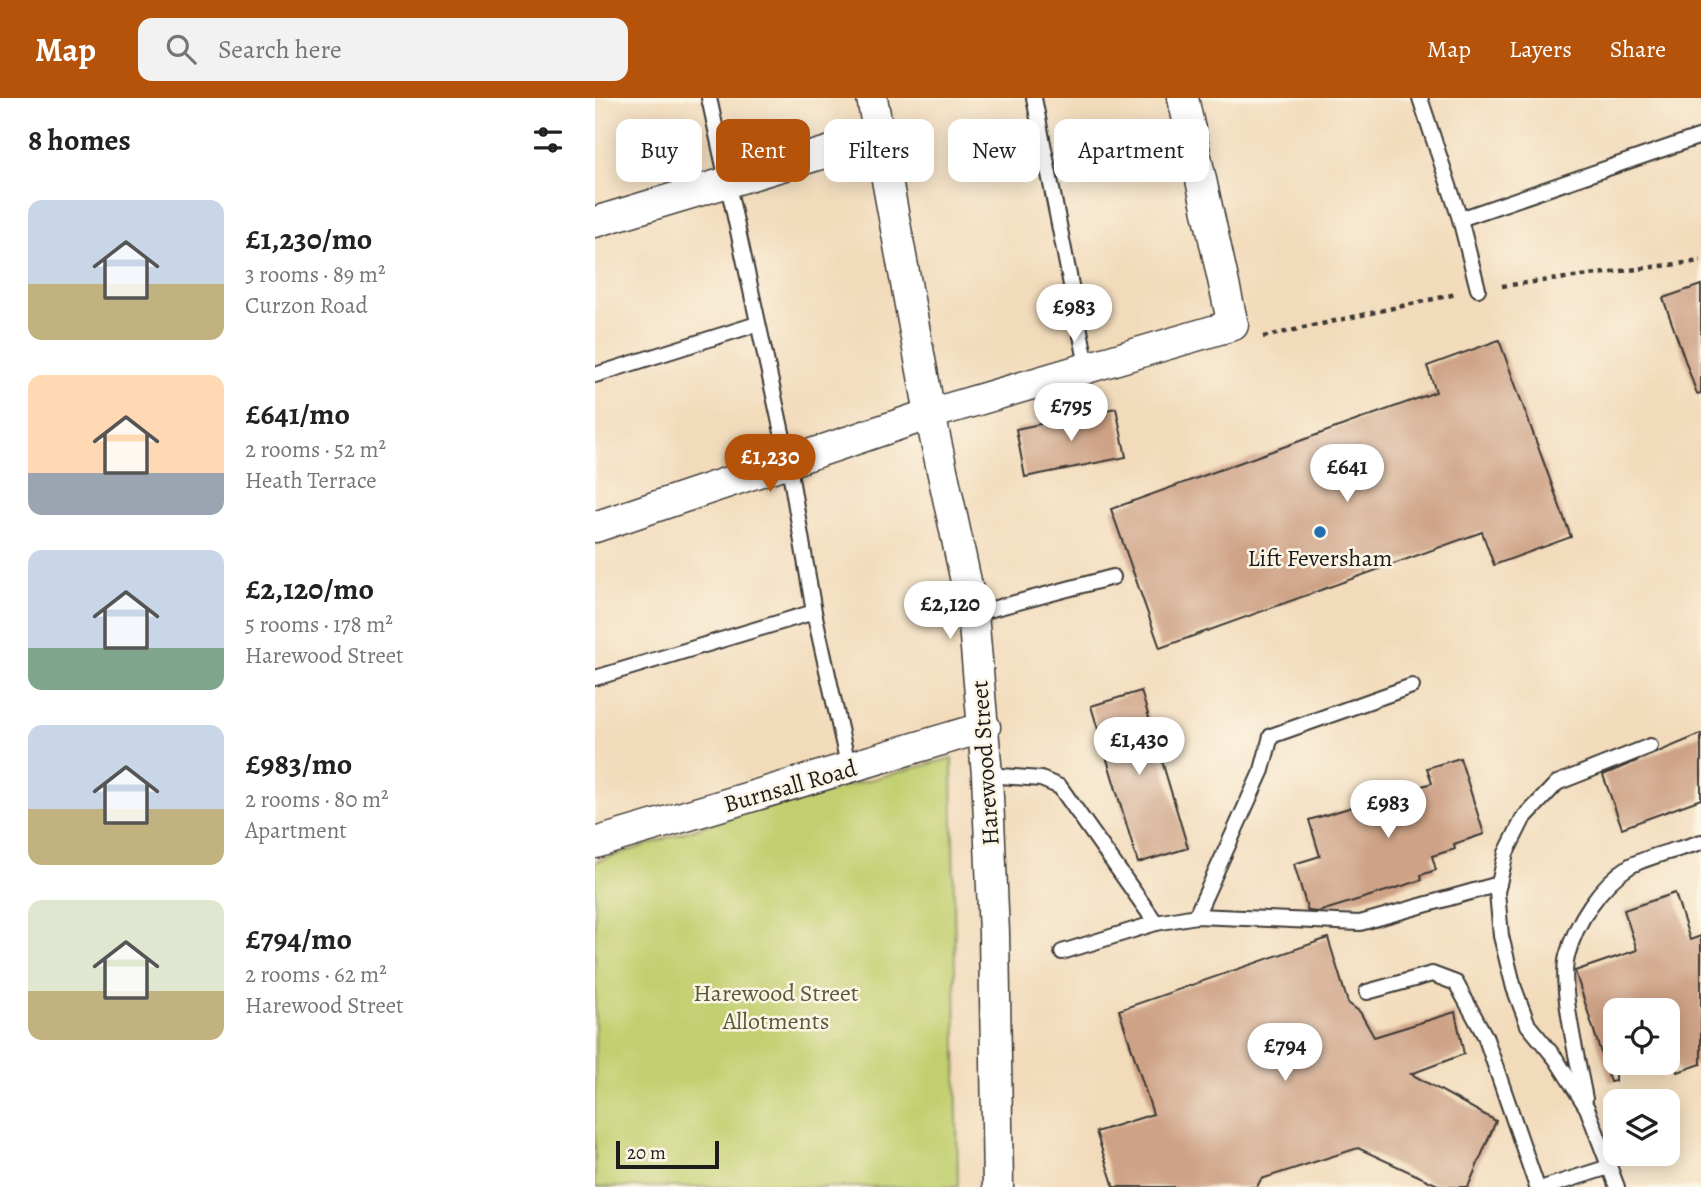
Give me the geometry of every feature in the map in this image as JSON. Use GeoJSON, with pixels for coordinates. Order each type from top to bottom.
{"type":"FeatureCollection","features":[{"type":"Feature","properties":{"kind":"street","name":"Harewood Street"},"geometry":{"type":"LineString","coordinates":[[872,98],[877,119]]}},
{"type":"Feature","properties":{"kind":"street"},"geometry":{"type":"LineString","coordinates":[[595,527],[930,414],[1233,325],[1183,98]]}},
{"type":"Feature","properties":{"kind":"street"},"geometry":{"type":"LineString","coordinates":[[595,222],[824,153]]}},
{"type":"Feature","properties":{"kind":"street","name":"Harewood Street"},"geometry":{"type":"LineString","coordinates":[[889,182],[930,414],[973,614],[985,727],[994,933],[998,1187]]}},
{"type":"Feature","properties":{"kind":"street","name":"Burnsall Road"},"geometry":{"type":"LineString","coordinates":[[595,843],[985,727]]}},
{"type":"Feature","properties":{"kind":"lane"},"geometry":{"type":"LineString","coordinates":[[709,98],[788,460],[814,612],[849,769]]}},
{"type":"Feature","properties":{"kind":"lane"},"geometry":{"type":"LineString","coordinates":[[1034,98],[1087,366]]}},
{"type":"Feature","properties":{"kind":"lane"},"geometry":{"type":"LineString","coordinates":[[1420,98],[1460,219],[1478,289]]}},
{"type":"Feature","properties":{"kind":"lane"},"geometry":{"type":"LineString","coordinates":[[1460,219],[1701,136]]}},
{"type":"Feature","properties":{"kind":"lane"},"geometry":{"type":"LineString","coordinates":[[595,375],[757,324]]}},
{"type":"Feature","properties":{"kind":"lane"},"geometry":{"type":"LineString","coordinates":[[973,614],[1113,577]]}},
{"type":"Feature","properties":{"kind":"lane"},"geometry":{"type":"LineString","coordinates":[[595,678],[814,612]]}},
{"type":"Feature","properties":{"kind":"lane"},"geometry":{"type":"LineString","coordinates":[[1196,916],[1262,770],[1271,736],[1412,686]]}},
{"type":"Feature","properties":{"kind":"lane"},"geometry":{"type":"LineString","coordinates":[[1587,1108],[1556,1059],[1528,1025],[1514,988],[1501,936],[1499,884],[1506,853],[1523,819],[1557,783],[1650,746]]}},
{"type":"Feature","properties":{"kind":"lane"},"geometry":{"type":"LineString","coordinates":[[987,775],[1041,779],[1060,787],[1156,923]]}},
{"type":"Feature","properties":{"kind":"lane"},"geometry":{"type":"LineString","coordinates":[[1617,1187],[1587,1108],[1568,1007],[1566,957],[1595,896],[1631,866],[1701,842]]}},
{"type":"Feature","properties":{"kind":"lane"},"geometry":{"type":"LineString","coordinates":[[1062,952],[1156,923],[1196,916],[1360,923],[1499,884]]}},
{"type":"Feature","properties":{"kind":"lane"},"geometry":{"type":"LineString","coordinates":[[1367,992],[1432,974],[1456,983],[1485,1036],[1537,1187]]}},
{"type":"Feature","properties":{"kind":"lane"},"geometry":{"type":"LineString","coordinates":[[1546,1187],[1609,1167]]}},
{"type":"Feature","properties":{"kind":"green space","name":"Harewood Street Allotments"},"geometry":{"type":"Polygon","coordinates":[[[952,758],[958,1187],[595,1187],[595,862],[730,817],[952,758]]]}},
{"type":"Feature","properties":{"kind":"building"},"geometry":{"type":"Polygon","coordinates":[[[1701,285],[1701,393],[1697,394],[1663,298],[1701,285]]]}},
{"type":"Feature","properties":{"kind":"building"},"geometry":{"type":"Polygon","coordinates":[[[1499,340],[1571,537],[1494,565],[1482,532],[1160,648],[1111,509],[1436,392],[1427,366],[1499,340]]]}},
{"type":"Feature","properties":{"kind":"building"},"geometry":{"type":"Polygon","coordinates":[[[1116,408],[1126,457],[1025,477],[1016,429],[1116,408]]]}},
{"type":"Feature","properties":{"kind":"building"},"geometry":{"type":"Polygon","coordinates":[[[1141,691],[1188,848],[1138,863],[1091,706],[1141,691]]]}},
{"type":"Feature","properties":{"kind":"building"},"geometry":{"type":"Polygon","coordinates":[[[1701,734],[1701,799],[1622,828],[1603,775],[1701,734]]]}},
{"type":"Feature","properties":{"kind":"building"},"geometry":{"type":"Polygon","coordinates":[[[1460,758],[1484,834],[1454,844],[1455,849],[1432,856],[1436,870],[1421,875],[1422,880],[1318,912],[1308,911],[1294,864],[1320,856],[1309,820],[1432,783],[1427,768],[1460,758]]]}},
{"type":"Feature","properties":{"kind":"building"},"geometry":{"type":"Polygon","coordinates":[[[1675,893],[1690,940],[1701,936],[1701,1064],[1680,1071],[1680,998],[1603,998],[1603,1060],[1575,971],[1637,950],[1624,910],[1675,893]]]}},
{"type":"Feature","properties":{"kind":"building"},"geometry":{"type":"Polygon","coordinates":[[[1328,938],[1348,1003],[1360,1012],[1374,1037],[1455,1012],[1464,1054],[1411,1074],[1496,1121],[1468,1187],[1442,1187],[1358,1148],[1261,1179],[1257,1187],[1114,1187],[1096,1132],[1153,1114],[1119,1010],[1328,938]]]}},
{"type":"Feature","properties":{"kind":"building"},"geometry":{"type":"Polygon","coordinates":[[[1608,1075],[1615,1075],[1615,1081],[1610,1082],[1608,1075]]]}},
{"type":"Feature","properties":{"kind":"place","name":"Lift Feversham"},"geometry":{"type":"Point","coordinates":[1320,532]}}]}
